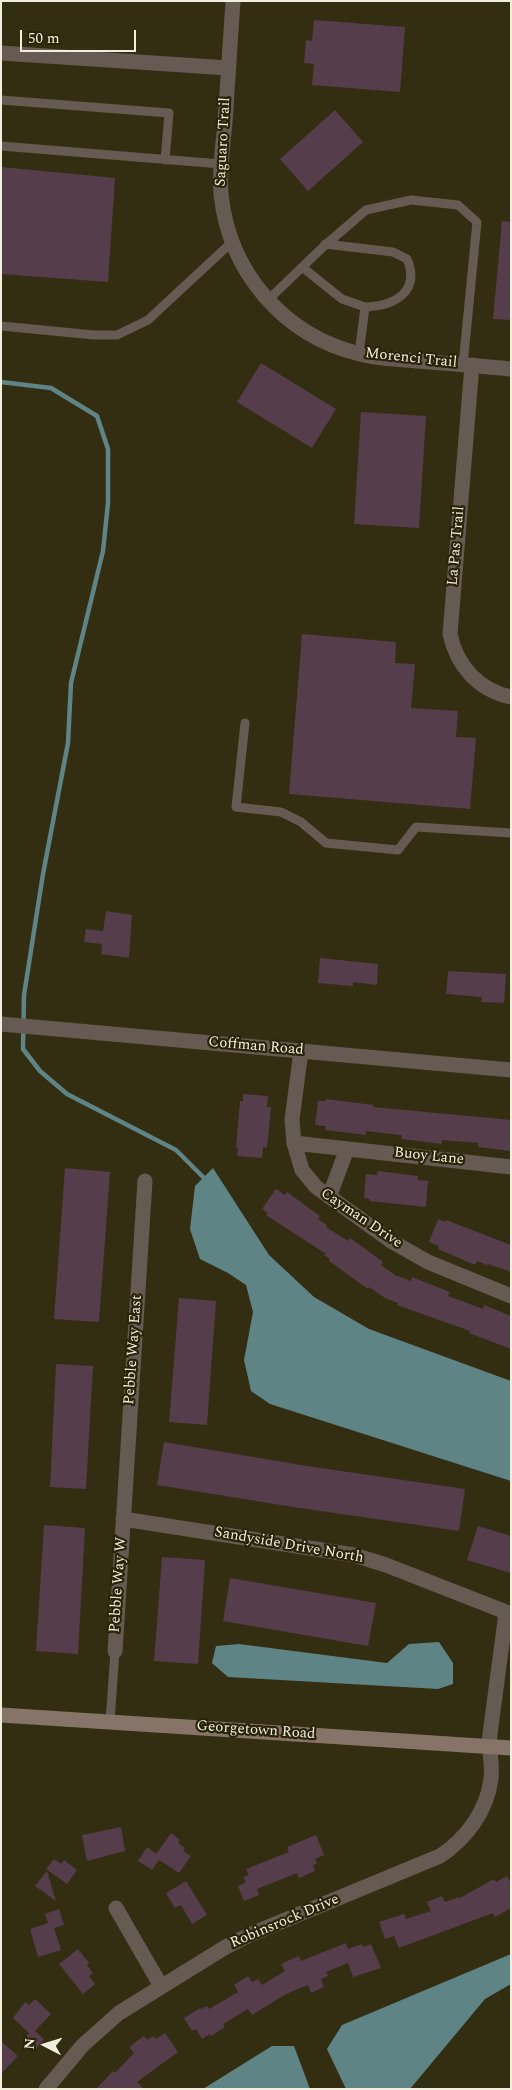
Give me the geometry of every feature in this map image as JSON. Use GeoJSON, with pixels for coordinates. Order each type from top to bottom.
{"type":"FeatureCollection","features":[{"type":"Feature","properties":{"kind":"main road","name":"Georgetown Road"},"geometry":{"type":"LineString","coordinates":[[1,1715],[511,1748]]}},
{"type":"Feature","properties":{"kind":"street","name":"Saguaro Trail"},"geometry":{"type":"LineString","coordinates":[[233,1],[221,164],[222,204],[232,242],[243,268],[268,300]]}},
{"type":"Feature","properties":{"kind":"street"},"geometry":{"type":"LineString","coordinates":[[1,53],[228,68]]}},
{"type":"Feature","properties":{"kind":"street","name":"Morenci Trail"},"geometry":{"type":"LineString","coordinates":[[268,300],[284,317],[303,331],[336,347],[359,354],[511,369]]}},
{"type":"Feature","properties":{"kind":"street","name":"La Pas Trail"},"geometry":{"type":"LineString","coordinates":[[468,365],[450,634],[453,649],[468,673],[486,687],[511,697]]}},
{"type":"Feature","properties":{"kind":"street","name":"Coffman Road"},"geometry":{"type":"LineString","coordinates":[[1,1024],[511,1070]]}},
{"type":"Feature","properties":{"kind":"street","name":"Cayman Drive"},"geometry":{"type":"LineString","coordinates":[[301,1051],[292,1120],[294,1143],[302,1170],[316,1187],[391,1241],[428,1262],[511,1296]]}},
{"type":"Feature","properties":{"kind":"street","name":"Buoy Lane"},"geometry":{"type":"LineString","coordinates":[[294,1143],[511,1167]]}},
{"type":"Feature","properties":{"kind":"street"},"geometry":{"type":"LineString","coordinates":[[329,1197],[348,1149]]}},
{"type":"Feature","properties":{"kind":"street","name":"Pebble Way East"},"geometry":{"type":"LineString","coordinates":[[123,1519],[145,1180]]}},
{"type":"Feature","properties":{"kind":"street","name":"Sandyside Drive North"},"geometry":{"type":"LineString","coordinates":[[123,1519],[354,1555],[386,1565],[508,1614]]}},
{"type":"Feature","properties":{"kind":"street","name":"Pebble Way W"},"geometry":{"type":"LineString","coordinates":[[115,1650],[123,1519]]}},
{"type":"Feature","properties":{"kind":"street","name":"Robinsrock Drive"},"geometry":{"type":"LineString","coordinates":[[46,2089],[83,2045],[114,2017],[161,1986],[241,1939],[426,1862],[452,1848],[468,1832],[480,1814],[492,1779],[488,1746],[508,1614]]}},
{"type":"Feature","properties":{"kind":"street"},"geometry":{"type":"LineString","coordinates":[[116,1908],[161,1986]]}},
{"type":"Feature","properties":{"kind":"lane"},"geometry":{"type":"LineString","coordinates":[[1,100],[169,113],[164,160]]}},
{"type":"Feature","properties":{"kind":"lane"},"geometry":{"type":"LineString","coordinates":[[1,146],[221,164]]}},
{"type":"Feature","properties":{"kind":"lane"},"geometry":{"type":"LineString","coordinates":[[268,300],[325,244],[366,210],[411,200],[458,204],[477,222],[468,365]]}},
{"type":"Feature","properties":{"kind":"lane"},"geometry":{"type":"LineString","coordinates":[[1,326],[94,335],[117,335],[148,320],[232,242]]}},
{"type":"Feature","properties":{"kind":"lane"},"geometry":{"type":"LineString","coordinates":[[302,267],[342,299],[365,307],[387,305],[399,299],[406,292],[410,278],[410,266],[407,258],[393,252],[325,244]]}},
{"type":"Feature","properties":{"kind":"lane"},"geometry":{"type":"LineString","coordinates":[[359,354],[365,307]]}},
{"type":"Feature","properties":{"kind":"lane"},"geometry":{"type":"LineString","coordinates":[[245,723],[236,807],[281,812],[301,822],[326,843],[398,850],[416,827],[511,833]]}},
{"type":"Feature","properties":{"kind":"lane"},"geometry":{"type":"LineString","coordinates":[[110,1722],[115,1650]]}},
{"type":"Feature","properties":{"kind":"water"},"geometry":{"type":"Polygon","coordinates":[[[213,1168],[269,1255],[314,1297],[369,1329],[511,1381],[511,1481],[270,1404],[251,1391],[244,1360],[253,1312],[246,1285],[228,1273],[200,1259],[190,1229],[195,1186],[213,1168]]]}},
{"type":"Feature","properties":{"kind":"water"},"geometry":{"type":"Polygon","coordinates":[[[439,1642],[453,1663],[453,1684],[438,1689],[228,1677],[212,1663],[216,1646],[239,1644],[387,1663],[409,1644],[439,1642]]]}},
{"type":"Feature","properties":{"kind":"water"},"geometry":{"type":"Polygon","coordinates":[[[511,1954],[511,1984],[485,1999],[410,2089],[346,2089],[327,2049],[342,2025],[511,1954]]]}},
{"type":"Feature","properties":{"kind":"water"},"geometry":{"type":"Polygon","coordinates":[[[272,2046],[294,2046],[310,2089],[203,2089],[272,2046]]]}},
{"type":"Feature","properties":{"kind":"building"},"geometry":{"type":"Polygon","coordinates":[[[314,20],[405,27],[400,92],[312,85],[314,64],[304,63],[306,40],[312,41],[314,20]]]}},
{"type":"Feature","properties":{"kind":"building"},"geometry":{"type":"Polygon","coordinates":[[[335,110],[363,142],[308,191],[280,159],[335,110]]]}},
{"type":"Feature","properties":{"kind":"building"},"geometry":{"type":"Polygon","coordinates":[[[1,167],[115,178],[108,282],[1,274],[1,167]]]}},
{"type":"Feature","properties":{"kind":"building"},"geometry":{"type":"Polygon","coordinates":[[[502,221],[511,222],[511,320],[493,319],[502,221]]]}},
{"type":"Feature","properties":{"kind":"building"},"geometry":{"type":"Polygon","coordinates":[[[261,363],[336,409],[312,448],[237,402],[261,363]]]}},
{"type":"Feature","properties":{"kind":"building"},"geometry":{"type":"Polygon","coordinates":[[[361,412],[426,416],[419,528],[354,524],[361,412]]]}},
{"type":"Feature","properties":{"kind":"building"},"geometry":{"type":"Polygon","coordinates":[[[302,634],[396,642],[395,663],[415,664],[411,708],[458,711],[456,737],[476,738],[470,809],[289,794],[302,634]]]}},
{"type":"Feature","properties":{"kind":"building"},"geometry":{"type":"Polygon","coordinates":[[[106,911],[132,915],[129,958],[101,954],[102,944],[84,942],[86,929],[103,931],[106,911]]]}},
{"type":"Feature","properties":{"kind":"building"},"geometry":{"type":"Polygon","coordinates":[[[320,958],[378,964],[377,985],[353,982],[353,986],[318,983],[320,958]]]}},
{"type":"Feature","properties":{"kind":"building"},"geometry":{"type":"Polygon","coordinates":[[[448,971],[506,974],[504,1003],[481,1002],[482,997],[446,994],[448,971]]]}},
{"type":"Feature","properties":{"kind":"building"},"geometry":{"type":"Polygon","coordinates":[[[243,1094],[268,1096],[267,1107],[271,1107],[270,1119],[267,1148],[263,1147],[262,1158],[237,1156],[240,1101],[243,1101],[243,1094]]]}},
{"type":"Feature","properties":{"kind":"building"},"geometry":{"type":"Polygon","coordinates":[[[326,1099],[373,1105],[373,1107],[511,1120],[511,1151],[478,1147],[478,1143],[442,1140],[442,1144],[402,1139],[402,1135],[366,1131],[366,1135],[325,1130],[326,1126],[315,1125],[318,1101],[326,1101],[326,1099]]]}},
{"type":"Feature","properties":{"kind":"building"},"geometry":{"type":"Polygon","coordinates":[[[65,1168],[110,1172],[99,1322],[54,1319],[65,1168]]]}},
{"type":"Feature","properties":{"kind":"building"},"geometry":{"type":"Polygon","coordinates":[[[378,1171],[418,1176],[418,1180],[428,1181],[426,1207],[370,1201],[370,1199],[364,1198],[366,1174],[377,1175],[378,1171]]]}},
{"type":"Feature","properties":{"kind":"building"},"geometry":{"type":"Polygon","coordinates":[[[276,1189],[285,1195],[287,1192],[320,1216],[318,1219],[327,1225],[326,1227],[348,1241],[350,1238],[383,1262],[381,1265],[395,1275],[411,1281],[412,1277],[450,1292],[448,1296],[483,1309],[484,1305],[511,1316],[511,1349],[469,1333],[470,1331],[397,1305],[398,1303],[385,1298],[369,1287],[368,1289],[329,1261],[330,1259],[324,1255],[326,1254],[266,1215],[268,1213],[262,1209],[276,1189]]]}},
{"type":"Feature","properties":{"kind":"building"},"geometry":{"type":"Polygon","coordinates":[[[438,1219],[446,1222],[446,1220],[511,1245],[511,1272],[477,1261],[475,1265],[438,1249],[439,1246],[429,1242],[438,1219]]]}},
{"type":"Feature","properties":{"kind":"building"},"geometry":{"type":"Polygon","coordinates":[[[179,1298],[216,1301],[207,1425],[169,1422],[179,1298]]]}},
{"type":"Feature","properties":{"kind":"building"},"geometry":{"type":"Polygon","coordinates":[[[56,1364],[93,1366],[86,1489],[50,1487],[56,1364]]]}},
{"type":"Feature","properties":{"kind":"building"},"geometry":{"type":"Polygon","coordinates":[[[164,1442],[307,1466],[465,1489],[459,1531],[157,1485],[164,1442]]]}},
{"type":"Feature","properties":{"kind":"building"},"geometry":{"type":"Polygon","coordinates":[[[44,1525],[85,1528],[78,1654],[36,1651],[44,1525]]]}},
{"type":"Feature","properties":{"kind":"building"},"geometry":{"type":"Polygon","coordinates":[[[478,1526],[511,1536],[511,1573],[467,1560],[478,1526]]]}},
{"type":"Feature","properties":{"kind":"building"},"geometry":{"type":"Polygon","coordinates":[[[162,1557],[205,1560],[198,1664],[154,1661],[162,1557]]]}},
{"type":"Feature","properties":{"kind":"building"},"geometry":{"type":"Polygon","coordinates":[[[230,1578],[376,1603],[368,1646],[223,1621],[230,1578]]]}},
{"type":"Feature","properties":{"kind":"building"},"geometry":{"type":"Polygon","coordinates":[[[121,1827],[125,1851],[87,1861],[82,1835],[121,1827]]]}},
{"type":"Feature","properties":{"kind":"building"},"geometry":{"type":"Polygon","coordinates":[[[171,1833],[180,1840],[178,1843],[185,1848],[183,1851],[191,1856],[179,1873],[159,1860],[152,1870],[138,1861],[147,1847],[156,1854],[171,1833]]]}},
{"type":"Feature","properties":{"kind":"building"},"geometry":{"type":"Polygon","coordinates":[[[316,1835],[324,1855],[315,1859],[317,1864],[313,1865],[315,1871],[299,1878],[297,1873],[257,1889],[259,1895],[244,1901],[238,1886],[246,1882],[243,1877],[249,1875],[246,1869],[289,1852],[287,1847],[316,1835]]]}},
{"type":"Feature","properties":{"kind":"building"},"geometry":{"type":"Polygon","coordinates":[[[54,1859],[61,1864],[64,1860],[77,1870],[67,1884],[46,1869],[54,1859]]]}},
{"type":"Feature","properties":{"kind":"building"},"geometry":{"type":"Polygon","coordinates":[[[47,1871],[56,1901],[35,1886],[47,1871]]]}},
{"type":"Feature","properties":{"kind":"building"},"geometry":{"type":"Polygon","coordinates":[[[507,1876],[511,1883],[511,1908],[495,1917],[493,1913],[399,1948],[394,1936],[385,1939],[379,1922],[404,1914],[406,1919],[431,1911],[427,1902],[442,1896],[445,1902],[460,1898],[494,1879],[496,1882],[507,1876]]]}},
{"type":"Feature","properties":{"kind":"building"},"geometry":{"type":"Polygon","coordinates":[[[186,1881],[207,1915],[192,1924],[181,1905],[175,1908],[166,1893],[186,1881]]]}},
{"type":"Feature","properties":{"kind":"building"},"geometry":{"type":"Polygon","coordinates":[[[59,1909],[64,1925],[54,1928],[61,1950],[38,1957],[30,1929],[48,1923],[45,1914],[59,1909]]]}},
{"type":"Feature","properties":{"kind":"building"},"geometry":{"type":"Polygon","coordinates":[[[346,1943],[348,1949],[362,1944],[363,1947],[371,1944],[381,1968],[353,1977],[348,1963],[326,1972],[328,1976],[321,1979],[324,1987],[311,1993],[308,1985],[286,1994],[252,2015],[248,2009],[223,2024],[225,2027],[211,2036],[210,2034],[202,2039],[196,2029],[192,2031],[184,2018],[200,2008],[207,2006],[209,2009],[238,1992],[234,1985],[248,1976],[252,1982],[258,1979],[262,1985],[285,1971],[281,1964],[299,1956],[301,1961],[346,1943]]]}},
{"type":"Feature","properties":{"kind":"building"},"geometry":{"type":"Polygon","coordinates":[[[78,1949],[89,1963],[87,1965],[93,1973],[89,1976],[95,1984],[83,1994],[59,1964],[78,1949]]]}},
{"type":"Feature","properties":{"kind":"building"},"geometry":{"type":"Polygon","coordinates":[[[35,1999],[51,2014],[35,2031],[44,2039],[35,2050],[23,2040],[29,2033],[13,2018],[25,2002],[29,2005],[35,1999]]]}},
{"type":"Feature","properties":{"kind":"building"},"geometry":{"type":"Polygon","coordinates":[[[165,2033],[178,2052],[137,2082],[144,2089],[96,2089],[134,2053],[129,2047],[144,2036],[147,2040],[154,2036],[156,2039],[165,2033]]]}},
{"type":"Feature","properties":{"kind":"building"},"geometry":{"type":"Polygon","coordinates":[[[1,2041],[18,2056],[1,2074],[1,2041]]]}},
{"type":"Feature","properties":{"kind":"waterway"},"geometry":{"type":"LineString","coordinates":[[1,382],[51,388],[97,416],[108,449],[108,503],[103,551],[71,683],[68,743],[43,874],[24,995],[23,1049],[40,1071],[67,1094],[176,1150],[207,1181]]}}]}
